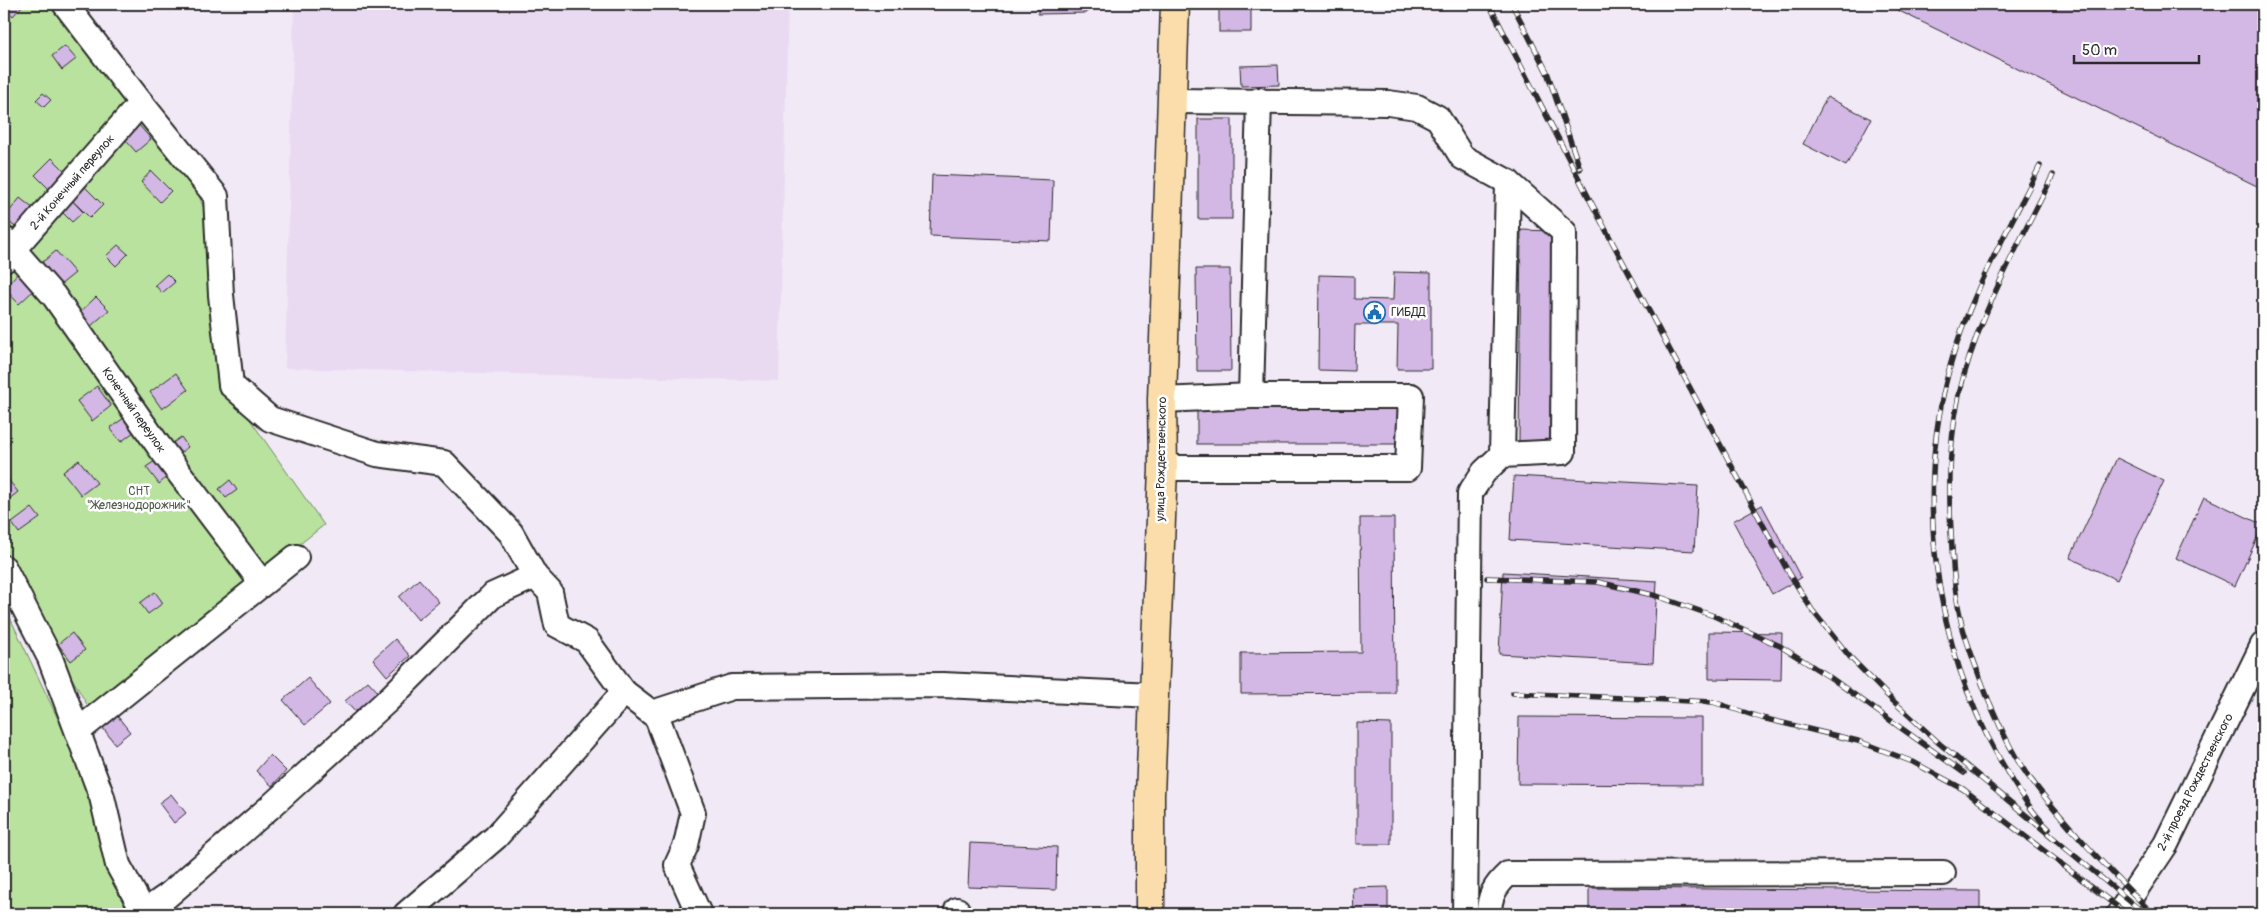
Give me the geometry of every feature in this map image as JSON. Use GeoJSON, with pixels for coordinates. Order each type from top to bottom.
{"type":"FeatureCollection","features":[{"type":"Feature","properties":{"kind":"main road","name":"улица Рождественского"},"geometry":{"type":"LineString","coordinates":[[1150,914],[1153,695],[1163,468],[1162,400],[1175,4]]}},
{"type":"Feature","properties":{"kind":"street"},"geometry":{"type":"LineString","coordinates":[[65,4],[140,103],[216,196],[221,295],[231,385],[270,419],[377,454],[444,463],[511,533],[535,576],[550,592],[557,625],[587,641],[624,692],[658,717],[693,813],[686,845],[676,865],[699,914]]}},
{"type":"Feature","properties":{"kind":"street"},"geometry":{"type":"LineString","coordinates":[[1172,100],[1388,103],[1417,107],[1438,118],[1462,157],[1508,182],[1564,232],[1563,452],[1502,455],[1484,472],[1470,493],[1464,914]]}},
{"type":"Feature","properties":{"kind":"street"},"geometry":{"type":"LineString","coordinates":[[1251,396],[1259,100]]}},
{"type":"Feature","properties":{"kind":"street","name":"2-й Конечный переулок"},"geometry":{"type":"LineString","coordinates":[[7,249],[140,103]]}},
{"type":"Feature","properties":{"kind":"street"},"geometry":{"type":"LineString","coordinates":[[1502,455],[1508,182]]}},
{"type":"Feature","properties":{"kind":"street","name":"Конечный переулок"},"geometry":{"type":"LineString","coordinates":[[7,249],[54,296],[158,445],[262,583]]}},
{"type":"Feature","properties":{"kind":"street"},"geometry":{"type":"LineString","coordinates":[[1162,400],[1251,396],[1411,396],[1408,468],[1163,468]]}},
{"type":"Feature","properties":{"kind":"street"},"geometry":{"type":"LineString","coordinates":[[78,731],[296,557]]}},
{"type":"Feature","properties":{"kind":"street"},"geometry":{"type":"LineString","coordinates":[[4,568],[50,658],[102,797],[118,865],[145,913],[269,808],[387,700],[493,595],[535,576]]}},
{"type":"Feature","properties":{"kind":"street","name":"2-й проезд Рождественского"},"geometry":{"type":"LineString","coordinates":[[2119,914],[2166,844],[2263,645]]}},
{"type":"Feature","properties":{"kind":"street"},"geometry":{"type":"LineString","coordinates":[[652,713],[732,687],[943,685],[1153,695]]}},
{"type":"Feature","properties":{"kind":"street"},"geometry":{"type":"LineString","coordinates":[[406,914],[496,838],[624,692]]}},
{"type":"Feature","properties":{"kind":"street"},"geometry":{"type":"LineString","coordinates":[[1489,914],[1489,906],[1496,886],[1508,874],[1943,873]]}},
{"type":"Feature","properties":{"kind":"shaded area"},"geometry":{"type":"Polygon","coordinates":[[[294,4],[788,4],[779,381],[285,368],[294,4]]]}},
{"type":"Feature","properties":{"kind":"green space","name":"СНТ \"Железнодорожник\""},"geometry":{"type":"Polygon","coordinates":[[[4,4],[58,4],[195,185],[210,225],[218,374],[324,525],[90,710],[42,625],[4,550],[4,4]]]}},
{"type":"Feature","properties":{"kind":"green space"},"geometry":{"type":"Polygon","coordinates":[[[4,605],[94,795],[105,854],[130,914],[4,914],[4,605]]]}},
{"type":"Feature","properties":{"kind":"building"},"geometry":{"type":"Polygon","coordinates":[[[6,4],[24,4],[13,16],[4,7],[6,4]]]}},
{"type":"Feature","properties":{"kind":"building"},"geometry":{"type":"Polygon","coordinates":[[[1038,4],[1086,4],[1087,13],[1038,14],[1038,4]]]}},
{"type":"Feature","properties":{"kind":"building"},"geometry":{"type":"Polygon","coordinates":[[[1219,4],[1251,4],[1251,32],[1219,32],[1219,4]]]}},
{"type":"Feature","properties":{"kind":"building"},"geometry":{"type":"Polygon","coordinates":[[[1885,4],[2263,4],[2263,189],[1885,4]]]}},
{"type":"Feature","properties":{"kind":"building"},"geometry":{"type":"Polygon","coordinates":[[[65,46],[76,59],[62,70],[52,56],[65,46]]]}},
{"type":"Feature","properties":{"kind":"building"},"geometry":{"type":"Polygon","coordinates":[[[1278,65],[1279,85],[1241,86],[1240,66],[1278,65]]]}},
{"type":"Feature","properties":{"kind":"building"},"geometry":{"type":"Polygon","coordinates":[[[43,93],[51,100],[44,107],[36,100],[43,93]]]}},
{"type":"Feature","properties":{"kind":"building"},"geometry":{"type":"Polygon","coordinates":[[[1827,97],[1871,119],[1846,166],[1803,144],[1827,97]]]}},
{"type":"Feature","properties":{"kind":"building"},"geometry":{"type":"Polygon","coordinates":[[[4,116],[12,123],[4,132],[4,116]]]}},
{"type":"Feature","properties":{"kind":"building"},"geometry":{"type":"Polygon","coordinates":[[[1198,119],[1232,119],[1232,219],[1198,219],[1198,119]]]}},
{"type":"Feature","properties":{"kind":"building"},"geometry":{"type":"Polygon","coordinates":[[[138,124],[151,139],[136,152],[122,136],[138,124]]]}},
{"type":"Feature","properties":{"kind":"building"},"geometry":{"type":"Polygon","coordinates":[[[52,158],[69,175],[52,192],[35,175],[52,158]]]}},
{"type":"Feature","properties":{"kind":"building"},"geometry":{"type":"Polygon","coordinates":[[[151,171],[171,191],[160,202],[141,182],[151,171]]]}},
{"type":"Feature","properties":{"kind":"building"},"geometry":{"type":"Polygon","coordinates":[[[932,175],[1053,180],[1051,241],[930,236],[932,175]]]}},
{"type":"Feature","properties":{"kind":"building"},"geometry":{"type":"Polygon","coordinates":[[[81,183],[103,205],[90,218],[68,196],[81,183]]]}},
{"type":"Feature","properties":{"kind":"building"},"geometry":{"type":"Polygon","coordinates":[[[68,196],[83,212],[72,222],[57,207],[68,196]]]}},
{"type":"Feature","properties":{"kind":"building"},"geometry":{"type":"Polygon","coordinates":[[[20,198],[40,214],[24,234],[4,218],[20,198]]]}},
{"type":"Feature","properties":{"kind":"building"},"geometry":{"type":"Polygon","coordinates":[[[1521,230],[1552,231],[1550,442],[1519,442],[1521,230]]]}},
{"type":"Feature","properties":{"kind":"building"},"geometry":{"type":"Polygon","coordinates":[[[118,245],[128,254],[116,266],[106,256],[118,245]]]}},
{"type":"Feature","properties":{"kind":"building"},"geometry":{"type":"Polygon","coordinates":[[[56,251],[75,273],[59,286],[40,264],[56,251]]]}},
{"type":"Feature","properties":{"kind":"building"},"geometry":{"type":"Polygon","coordinates":[[[1196,269],[1230,269],[1231,371],[1197,371],[1196,269]]]}},
{"type":"Feature","properties":{"kind":"building","name":"ГИБДД"},"geometry":{"type":"Polygon","coordinates":[[[1394,272],[1431,273],[1431,369],[1397,369],[1398,325],[1355,325],[1354,371],[1318,370],[1319,275],[1354,276],[1354,299],[1393,300],[1394,272]]]}},
{"type":"Feature","properties":{"kind":"building"},"geometry":{"type":"Polygon","coordinates":[[[18,273],[34,290],[19,304],[4,288],[18,273]]]}},
{"type":"Feature","properties":{"kind":"building"},"geometry":{"type":"Polygon","coordinates":[[[167,274],[175,282],[162,293],[155,285],[167,274]]]}},
{"type":"Feature","properties":{"kind":"building"},"geometry":{"type":"Polygon","coordinates":[[[96,297],[109,310],[90,327],[78,314],[96,297]]]}},
{"type":"Feature","properties":{"kind":"building"},"geometry":{"type":"Polygon","coordinates":[[[176,373],[188,390],[162,409],[150,392],[176,373]]]}},
{"type":"Feature","properties":{"kind":"building"},"geometry":{"type":"Polygon","coordinates":[[[97,386],[111,406],[92,421],[77,401],[97,386]]]}},
{"type":"Feature","properties":{"kind":"building"},"geometry":{"type":"Polygon","coordinates":[[[1197,408],[1401,408],[1401,444],[1197,444],[1197,408]]]}},
{"type":"Feature","properties":{"kind":"building"},"geometry":{"type":"Polygon","coordinates":[[[124,418],[135,431],[121,442],[110,428],[124,418]]]}},
{"type":"Feature","properties":{"kind":"building"},"geometry":{"type":"Polygon","coordinates":[[[4,435],[10,443],[4,448],[4,435]]]}},
{"type":"Feature","properties":{"kind":"building"},"geometry":{"type":"Polygon","coordinates":[[[181,437],[188,447],[174,458],[166,448],[181,437]]]}},
{"type":"Feature","properties":{"kind":"building"},"geometry":{"type":"Polygon","coordinates":[[[2117,458],[2164,481],[2117,580],[2070,558],[2117,458]]]}},
{"type":"Feature","properties":{"kind":"building"},"geometry":{"type":"Polygon","coordinates":[[[79,460],[97,483],[81,495],[63,472],[79,460]]]}},
{"type":"Feature","properties":{"kind":"building"},"geometry":{"type":"Polygon","coordinates":[[[155,461],[167,477],[159,484],[146,467],[155,461]]]}},
{"type":"Feature","properties":{"kind":"building"},"geometry":{"type":"Polygon","coordinates":[[[1514,476],[1698,486],[1694,551],[1510,540],[1514,476]]]}},
{"type":"Feature","properties":{"kind":"building"},"geometry":{"type":"Polygon","coordinates":[[[7,478],[18,492],[4,503],[4,480],[7,478]]]}},
{"type":"Feature","properties":{"kind":"building"},"geometry":{"type":"Polygon","coordinates":[[[230,480],[237,490],[226,498],[219,489],[230,480]]]}},
{"type":"Feature","properties":{"kind":"building"},"geometry":{"type":"Polygon","coordinates":[[[2204,497],[2263,525],[2235,586],[2176,558],[2204,497]]]}},
{"type":"Feature","properties":{"kind":"building"},"geometry":{"type":"Polygon","coordinates":[[[1762,505],[1801,578],[1772,594],[1733,521],[1762,505]]]}},
{"type":"Feature","properties":{"kind":"building"},"geometry":{"type":"Polygon","coordinates":[[[32,508],[40,518],[19,533],[12,523],[32,508]]]}},
{"type":"Feature","properties":{"kind":"building"},"geometry":{"type":"Polygon","coordinates":[[[1360,518],[1394,518],[1395,693],[1241,694],[1241,653],[1361,652],[1360,518]]]}},
{"type":"Feature","properties":{"kind":"building"},"geometry":{"type":"Polygon","coordinates":[[[1503,572],[1657,581],[1653,663],[1499,654],[1503,572]]]}},
{"type":"Feature","properties":{"kind":"building"},"geometry":{"type":"Polygon","coordinates":[[[419,579],[439,602],[418,620],[399,597],[419,579]]]}},
{"type":"Feature","properties":{"kind":"building"},"geometry":{"type":"Polygon","coordinates":[[[155,592],[163,603],[148,614],[140,603],[155,592]]]}},
{"type":"Feature","properties":{"kind":"building"},"geometry":{"type":"Polygon","coordinates":[[[1709,632],[1782,633],[1781,680],[1709,679],[1709,632]]]}},
{"type":"Feature","properties":{"kind":"building"},"geometry":{"type":"Polygon","coordinates":[[[72,633],[85,650],[71,661],[58,644],[72,633]]]}},
{"type":"Feature","properties":{"kind":"building"},"geometry":{"type":"Polygon","coordinates":[[[395,639],[410,656],[387,676],[373,659],[395,639]]]}},
{"type":"Feature","properties":{"kind":"building"},"geometry":{"type":"Polygon","coordinates":[[[308,678],[330,704],[305,725],[283,700],[308,678]]]}},
{"type":"Feature","properties":{"kind":"building"},"geometry":{"type":"Polygon","coordinates":[[[368,681],[381,695],[358,715],[345,701],[368,681]]]}},
{"type":"Feature","properties":{"kind":"building"},"geometry":{"type":"Polygon","coordinates":[[[115,713],[130,732],[115,744],[100,724],[115,713]]]}},
{"type":"Feature","properties":{"kind":"building"},"geometry":{"type":"Polygon","coordinates":[[[1519,717],[1702,718],[1702,785],[1518,784],[1519,717]]]}},
{"type":"Feature","properties":{"kind":"building"},"geometry":{"type":"Polygon","coordinates":[[[1357,723],[1391,724],[1391,844],[1357,844],[1357,723]]]}},
{"type":"Feature","properties":{"kind":"building"},"geometry":{"type":"Polygon","coordinates":[[[270,755],[286,771],[272,786],[256,771],[270,755]]]}},
{"type":"Feature","properties":{"kind":"building"},"geometry":{"type":"Polygon","coordinates":[[[171,794],[186,813],[174,823],[159,803],[171,794]]]}},
{"type":"Feature","properties":{"kind":"building"},"geometry":{"type":"Polygon","coordinates":[[[970,843],[1057,847],[1056,890],[968,887],[970,843]]]}},
{"type":"Feature","properties":{"kind":"building"},"geometry":{"type":"Polygon","coordinates":[[[1388,887],[1388,914],[1354,914],[1353,888],[1388,887]]]}},
{"type":"Feature","properties":{"kind":"building"},"geometry":{"type":"Polygon","coordinates":[[[1589,888],[1980,891],[1980,914],[1589,914],[1589,888]]]}},
{"type":"Feature","properties":{"kind":"railway"},"geometry":{"type":"LineString","coordinates":[[1489,4],[1592,204],[1785,566],[1812,610],[1850,657],[1891,699],[1940,744],[2145,914]]}},
{"type":"Feature","properties":{"kind":"railway"},"geometry":{"type":"LineString","coordinates":[[1512,4],[1547,72],[1580,169]]}},
{"type":"Feature","properties":{"kind":"railway"},"geometry":{"type":"LineString","coordinates":[[2040,166],[1977,291],[1957,343],[1949,370],[1939,419],[1933,468],[1933,519],[1937,569],[1946,618],[1959,667],[1977,714],[1999,758],[2028,805],[2049,829]]}},
{"type":"Feature","properties":{"kind":"railway"},"geometry":{"type":"LineString","coordinates":[[2053,175],[1993,298],[1972,349],[1964,375],[1952,439],[1950,482],[1955,586],[1962,625],[1974,662],[1996,718],[2020,764],[2040,792],[2071,828],[2153,914]]}},
{"type":"Feature","properties":{"kind":"railway"},"geometry":{"type":"LineString","coordinates":[[1487,578],[1598,582],[1657,596],[1714,616],[1780,646],[1831,678],[1964,773]]}},
{"type":"Feature","properties":{"kind":"railway"},"geometry":{"type":"LineString","coordinates":[[1513,693],[1713,702],[1762,718],[1858,741],[1913,762],[1963,789],[2127,914]]}},
{"type":"Feature","properties":{"kind":"place","name":"ГИБДД"},"geometry":{"type":"Point","coordinates":[1375,312]}}]}
